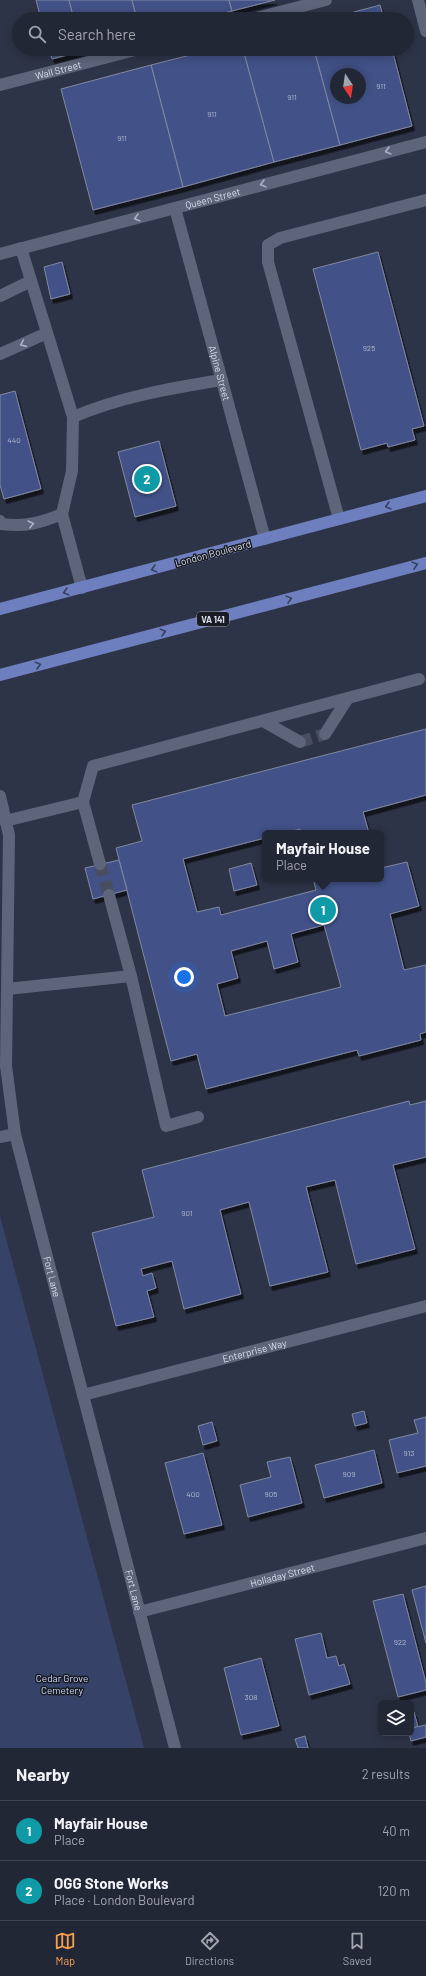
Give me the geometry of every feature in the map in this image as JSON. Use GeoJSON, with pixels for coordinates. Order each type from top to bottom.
{"type":"FeatureCollection","features":[{"type":"Feature","properties":{"kind":"main road","name":"London Boulevard"},"geometry":{"type":"LineString","coordinates":[[0,609],[426,496]]}},
{"type":"Feature","properties":{"kind":"main road","name":"VA 141"},"geometry":{"type":"LineString","coordinates":[[0,675],[426,562]]}},
{"type":"Feature","properties":{"kind":"street"},"geometry":{"type":"LineString","coordinates":[[280,12],[326,0]]}},
{"type":"Feature","properties":{"kind":"street"},"geometry":{"type":"LineString","coordinates":[[418,0],[426,31]]}},
{"type":"Feature","properties":{"kind":"street","name":"Wall Street"},"geometry":{"type":"LineString","coordinates":[[0,85],[111,56]]}},
{"type":"Feature","properties":{"kind":"street","name":"Queen Street"},"geometry":{"type":"LineString","coordinates":[[0,254],[426,142]]}},
{"type":"Feature","properties":{"kind":"street"},"geometry":{"type":"LineString","coordinates":[[339,519],[268,262],[268,244],[280,238],[426,200]]}},
{"type":"Feature","properties":{"kind":"street","name":"Alpine Street"},"geometry":{"type":"LineString","coordinates":[[175,208],[265,539]]}},
{"type":"Feature","properties":{"kind":"street"},"geometry":{"type":"LineString","coordinates":[[21,248],[73,417],[72,471],[62,514],[82,588]]}},
{"type":"Feature","properties":{"kind":"street"},"geometry":{"type":"LineString","coordinates":[[0,296],[31,281]]}},
{"type":"Feature","properties":{"kind":"street"},"geometry":{"type":"LineString","coordinates":[[0,354],[47,333]]}},
{"type":"Feature","properties":{"kind":"street"},"geometry":{"type":"LineString","coordinates":[[73,417],[95,408],[173,388],[222,380]]}},
{"type":"Feature","properties":{"kind":"street"},"geometry":{"type":"LineString","coordinates":[[0,521],[2,524],[20,527],[62,514]]}},
{"type":"Feature","properties":{"kind":"street"},"geometry":{"type":"LineString","coordinates":[[100,864],[83,802],[93,766],[419,679]]}},
{"type":"Feature","properties":{"kind":"street"},"geometry":{"type":"LineString","coordinates":[[325,734],[348,698]]}},
{"type":"Feature","properties":{"kind":"street"},"geometry":{"type":"LineString","coordinates":[[263,721],[300,742]]}},
{"type":"Feature","properties":{"kind":"street","name":"Fort Lane"},"geometry":{"type":"LineString","coordinates":[[0,796],[9,835],[6,1066],[15,1134],[174,1748]]}},
{"type":"Feature","properties":{"kind":"street"},"geometry":{"type":"LineString","coordinates":[[5,821],[83,802]]}},
{"type":"Feature","properties":{"kind":"street"},"geometry":{"type":"LineString","coordinates":[[109,895],[131,976],[166,1126],[198,1117]]}},
{"type":"Feature","properties":{"kind":"street"},"geometry":{"type":"LineString","coordinates":[[7,989],[131,976]]}},
{"type":"Feature","properties":{"kind":"street"},"geometry":{"type":"LineString","coordinates":[[0,1138],[15,1134]]}},
{"type":"Feature","properties":{"kind":"street","name":"Enterprise Way"},"geometry":{"type":"LineString","coordinates":[[83,1395],[426,1306]]}},
{"type":"Feature","properties":{"kind":"street","name":"Holladay Street"},"geometry":{"type":"LineString","coordinates":[[139,1612],[426,1538]]}},
{"type":"Feature","properties":{"kind":"green space","name":"Cedar Grove Cemetery"},"geometry":{"type":"Polygon","coordinates":[[[0,1216],[144,1748],[0,1748],[0,1216]]]}},
{"type":"Feature","properties":{"kind":"building"},"geometry":{"type":"Polygon","coordinates":[[[36,0],[69,0],[72,12],[39,12],[36,0]]]}},
{"type":"Feature","properties":{"kind":"building"},"geometry":{"type":"Polygon","coordinates":[[[69,0],[132,0],[135,12],[72,12],[69,0]]]}},
{"type":"Feature","properties":{"kind":"building"},"geometry":{"type":"Polygon","coordinates":[[[132,0],[229,0],[232,11],[228,12],[135,12],[132,0]]]}},
{"type":"Feature","properties":{"kind":"building"},"geometry":{"type":"Polygon","coordinates":[[[229,0],[275,0],[232,11],[229,0]]]}},
{"type":"Feature","properties":{"kind":"building"},"geometry":{"type":"Polygon","coordinates":[[[380,5],[382,12],[354,12],[380,5]]]}},
{"type":"Feature","properties":{"kind":"building"},"geometry":{"type":"Polygon","coordinates":[[[51,56],[64,56],[52,59],[51,56]]]}},
{"type":"Feature","properties":{"kind":"building"},"geometry":{"type":"Polygon","coordinates":[[[186,56],[245,56],[274,162],[183,187],[151,65],[186,56]]]}},
{"type":"Feature","properties":{"kind":"building"},"geometry":{"type":"Polygon","coordinates":[[[245,56],[316,56],[340,145],[274,162],[245,56]]]}},
{"type":"Feature","properties":{"kind":"building"},"geometry":{"type":"Polygon","coordinates":[[[316,56],[394,56],[412,126],[340,145],[316,56]]]}},
{"type":"Feature","properties":{"kind":"building"},"geometry":{"type":"Polygon","coordinates":[[[151,65],[183,187],[93,210],[61,89],[151,65]]]}},
{"type":"Feature","properties":{"kind":"building"},"geometry":{"type":"Polygon","coordinates":[[[378,252],[424,426],[412,429],[415,440],[388,447],[387,443],[361,450],[313,269],[378,252]]]}},
{"type":"Feature","properties":{"kind":"building"},"geometry":{"type":"Polygon","coordinates":[[[62,262],[70,294],[51,299],[44,267],[62,262]]]}},
{"type":"Feature","properties":{"kind":"building"},"geometry":{"type":"Polygon","coordinates":[[[15,391],[41,489],[4,499],[0,485],[0,395],[15,391]]]}},
{"type":"Feature","properties":{"kind":"building"},"geometry":{"type":"Polygon","coordinates":[[[159,441],[176,506],[135,517],[118,452],[159,441]]]}},
{"type":"Feature","properties":{"kind":"building"},"geometry":{"type":"Polygon","coordinates":[[[426,729],[426,795],[363,812],[368,830],[262,830],[262,839],[183,859],[197,912],[219,907],[221,915],[316,890],[314,882],[384,882],[384,867],[407,862],[419,906],[390,914],[404,970],[426,965],[426,1032],[420,1034],[421,1040],[359,1056],[357,1050],[206,1089],[197,1054],[171,1061],[116,848],[142,841],[132,805],[426,729]],[[324,925],[291,934],[298,962],[274,969],[267,941],[231,951],[238,978],[217,984],[225,1016],[341,987],[324,925]]]}},
{"type":"Feature","properties":{"kind":"building"},"geometry":{"type":"Polygon","coordinates":[[[119,860],[127,890],[93,899],[85,868],[119,860]]]}},
{"type":"Feature","properties":{"kind":"building"},"geometry":{"type":"Polygon","coordinates":[[[251,863],[257,885],[234,891],[229,869],[251,863]]]}},
{"type":"Feature","properties":{"kind":"building"},"geometry":{"type":"Polygon","coordinates":[[[409,1101],[410,1105],[426,1101],[426,1157],[393,1165],[415,1249],[356,1264],[335,1180],[306,1187],[328,1272],[270,1286],[249,1202],[220,1210],[241,1294],[184,1309],[172,1261],[141,1269],[143,1276],[152,1273],[156,1288],[147,1291],[154,1317],[116,1326],[92,1233],[154,1217],[142,1170],[409,1101]]]}},
{"type":"Feature","properties":{"kind":"building"},"geometry":{"type":"Polygon","coordinates":[[[364,1411],[367,1423],[355,1426],[352,1414],[364,1411]]]}},
{"type":"Feature","properties":{"kind":"building"},"geometry":{"type":"Polygon","coordinates":[[[426,1417],[426,1466],[397,1473],[389,1440],[418,1433],[414,1420],[426,1417]]]}},
{"type":"Feature","properties":{"kind":"building"},"geometry":{"type":"Polygon","coordinates":[[[212,1422],[217,1441],[203,1445],[198,1426],[212,1422]]]}},
{"type":"Feature","properties":{"kind":"building"},"geometry":{"type":"Polygon","coordinates":[[[374,1450],[382,1483],[324,1498],[315,1465],[374,1450]]]}},
{"type":"Feature","properties":{"kind":"building"},"geometry":{"type":"Polygon","coordinates":[[[203,1453],[222,1525],[184,1534],[165,1463],[203,1453]]]}},
{"type":"Feature","properties":{"kind":"building"},"geometry":{"type":"Polygon","coordinates":[[[290,1457],[302,1503],[248,1517],[240,1485],[271,1477],[267,1462],[290,1457]]]}},
{"type":"Feature","properties":{"kind":"building"},"geometry":{"type":"Polygon","coordinates":[[[426,1586],[426,1643],[412,1590],[426,1586]]]}},
{"type":"Feature","properties":{"kind":"building"},"geometry":{"type":"Polygon","coordinates":[[[403,1594],[426,1683],[426,1690],[398,1697],[373,1601],[403,1594]]]}},
{"type":"Feature","properties":{"kind":"building"},"geometry":{"type":"Polygon","coordinates":[[[321,1633],[327,1658],[336,1656],[339,1666],[344,1664],[350,1684],[309,1695],[295,1639],[321,1633]]]}},
{"type":"Feature","properties":{"kind":"building"},"geometry":{"type":"Polygon","coordinates":[[[261,1658],[279,1726],[241,1735],[224,1668],[261,1658]]]}},
{"type":"Feature","properties":{"kind":"building"},"geometry":{"type":"Polygon","coordinates":[[[414,1712],[418,1727],[414,1728],[414,1712]]]}},
{"type":"Feature","properties":{"kind":"building"},"geometry":{"type":"Polygon","coordinates":[[[426,1725],[426,1737],[411,1741],[410,1736],[414,1736],[414,1727],[426,1725]]]}},
{"type":"Feature","properties":{"kind":"building"},"geometry":{"type":"Polygon","coordinates":[[[305,1736],[308,1748],[298,1748],[295,1739],[305,1736]]]}},
{"type":"Feature","properties":{"kind":"tunnel"},"geometry":{"type":"LineString","coordinates":[[300,742],[325,734]]}},
{"type":"Feature","properties":{"kind":"tunnel"},"geometry":{"type":"LineString","coordinates":[[100,864],[109,895]]}},
{"type":"Feature","properties":{"kind":"place","name":"OGG Stone Works"},"geometry":{"type":"Point","coordinates":[147,479]}},
{"type":"Feature","properties":{"kind":"place","name":"Mayfair House"},"geometry":{"type":"Point","coordinates":[323,910]}}]}
